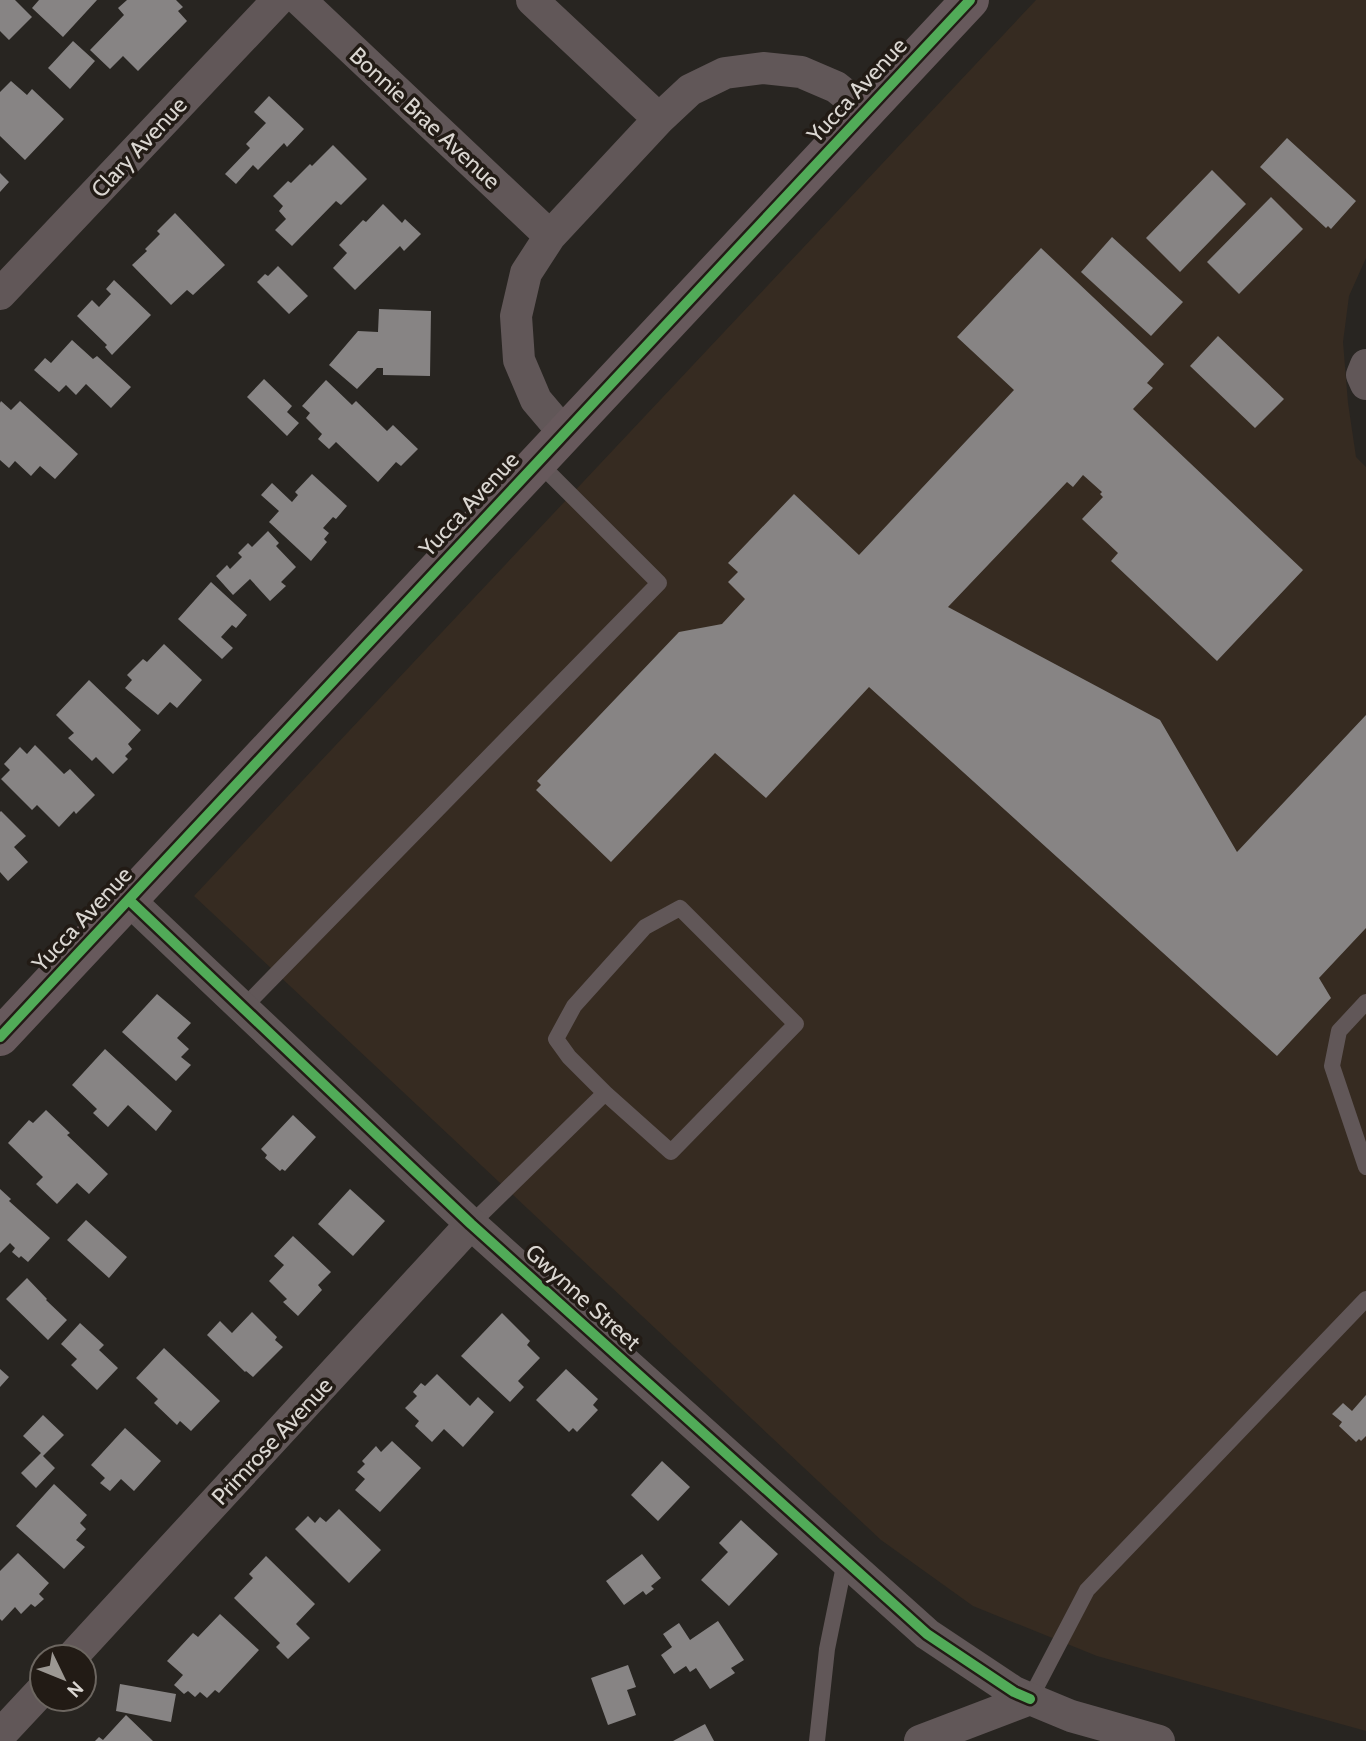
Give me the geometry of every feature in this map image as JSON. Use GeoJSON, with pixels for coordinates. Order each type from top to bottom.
{"type":"FeatureCollection","features":[{"type":"Feature","properties":{"kind":"street","name":"Clary Avenue"},"geometry":{"type":"LineString","coordinates":[[0,294],[278,0]]}},
{"type":"Feature","properties":{"kind":"street","name":"Bonnie Brae Avenue"},"geometry":{"type":"LineString","coordinates":[[300,0],[550,236]]}},
{"type":"Feature","properties":{"kind":"street"},"geometry":{"type":"LineString","coordinates":[[532,0],[659,120]]}},
{"type":"Feature","properties":{"kind":"street","name":"Yucca Avenue"},"geometry":{"type":"LineString","coordinates":[[0,1037],[970,0]]}},
{"type":"Feature","properties":{"kind":"street","name":"Yucca Avenue"},"geometry":{"type":"LineString","coordinates":[[565,433],[536,400],[519,360],[516,316],[526,273],[550,236],[690,90],[725,73],[763,68],[801,72],[836,87],[866,111]]}},
{"type":"Feature","properties":{"kind":"street","name":"Gwynne Street"},"geometry":{"type":"LineString","coordinates":[[129,900],[471,1224],[927,1634],[1014,1692],[1071,1716],[1159,1741]]}},
{"type":"Feature","properties":{"kind":"street","name":"Primrose Avenue"},"geometry":{"type":"LineString","coordinates":[[85,1643],[471,1224]]}},
{"type":"Feature","properties":{"kind":"street"},"geometry":{"type":"LineString","coordinates":[[920,1741],[1030,1699]]}},
{"type":"Feature","properties":{"kind":"street"},"geometry":{"type":"LineString","coordinates":[[0,1735],[28,1705]]}},
{"type":"Feature","properties":{"kind":"lane"},"geometry":{"type":"LineString","coordinates":[[243,1008],[659,583],[538,462]]}},
{"type":"Feature","properties":{"kind":"lane"},"geometry":{"type":"LineString","coordinates":[[680,908],[796,1024],[671,1152],[606,1093],[569,1058],[555,1039],[574,1006],[645,927],[680,908]]}},
{"type":"Feature","properties":{"kind":"lane"},"geometry":{"type":"LineString","coordinates":[[1366,1002],[1339,1031],[1332,1066],[1362,1142],[1366,1167]]}},
{"type":"Feature","properties":{"kind":"lane"},"geometry":{"type":"LineString","coordinates":[[471,1224],[606,1093]]}},
{"type":"Feature","properties":{"kind":"lane"},"geometry":{"type":"LineString","coordinates":[[1030,1699],[1087,1590],[1366,1299]]}},
{"type":"Feature","properties":{"kind":"lane"},"geometry":{"type":"LineString","coordinates":[[817,1741],[827,1649],[845,1561]]}},
{"type":"Feature","properties":{"kind":"shaded area"},"geometry":{"type":"Polygon","coordinates":[[[1036,0],[1366,0],[1366,258],[1349,296],[1343,342],[1356,457],[1366,467],[1366,1731],[1097,1656],[973,1606],[881,1540],[194,896],[1036,0]]]}},
{"type":"Feature","properties":{"kind":"building"},"geometry":{"type":"Polygon","coordinates":[[[0,0],[15,0],[32,17],[9,40],[0,31],[0,0]]]}},
{"type":"Feature","properties":{"kind":"building"},"geometry":{"type":"Polygon","coordinates":[[[39,0],[97,0],[63,37],[32,8],[39,0]]]}},
{"type":"Feature","properties":{"kind":"building"},"geometry":{"type":"Polygon","coordinates":[[[127,0],[176,0],[183,7],[178,11],[187,21],[138,71],[123,56],[110,69],[90,50],[124,15],[118,8],[127,0]]]}},
{"type":"Feature","properties":{"kind":"building"},"geometry":{"type":"Polygon","coordinates":[[[73,41],[95,61],[70,89],[48,68],[73,41]]]}},
{"type":"Feature","properties":{"kind":"building"},"geometry":{"type":"Polygon","coordinates":[[[11,81],[27,95],[32,89],[64,119],[25,160],[0,136],[0,92],[11,81]]]}},
{"type":"Feature","properties":{"kind":"building"},"geometry":{"type":"Polygon","coordinates":[[[269,96],[304,129],[287,147],[284,143],[258,170],[253,165],[236,184],[225,174],[250,148],[246,144],[266,123],[254,112],[269,96]]]}},
{"type":"Feature","properties":{"kind":"building"},"geometry":{"type":"Polygon","coordinates":[[[1287,138],[1356,201],[1331,229],[1328,226],[1326,228],[1260,167],[1287,138]]]}},
{"type":"Feature","properties":{"kind":"building"},"geometry":{"type":"Polygon","coordinates":[[[333,145],[367,179],[341,205],[336,201],[292,246],[275,230],[286,219],[279,211],[283,206],[273,196],[310,164],[312,166],[333,145]]]}},
{"type":"Feature","properties":{"kind":"building"},"geometry":{"type":"Polygon","coordinates":[[[1212,170],[1246,204],[1180,272],[1146,238],[1212,170]]]}},
{"type":"Feature","properties":{"kind":"building"},"geometry":{"type":"Polygon","coordinates":[[[0,173],[9,182],[0,192],[0,173]]]}},
{"type":"Feature","properties":{"kind":"building"},"geometry":{"type":"Polygon","coordinates":[[[1271,197],[1303,229],[1239,294],[1207,262],[1271,197]]]}},
{"type":"Feature","properties":{"kind":"building"},"geometry":{"type":"Polygon","coordinates":[[[383,204],[402,223],[405,219],[421,234],[404,251],[400,246],[355,290],[333,268],[347,253],[339,245],[383,204]]]}},
{"type":"Feature","properties":{"kind":"building"},"geometry":{"type":"Polygon","coordinates":[[[175,213],[225,265],[193,295],[187,290],[171,305],[132,265],[147,251],[145,249],[160,234],[157,231],[175,213]]]}},
{"type":"Feature","properties":{"kind":"building"},"geometry":{"type":"Polygon","coordinates":[[[1112,237],[1183,302],[1151,336],[1081,272],[1112,237]]]}},
{"type":"Feature","properties":{"kind":"building"},"geometry":{"type":"Polygon","coordinates":[[[1041,248],[1164,364],[1147,383],[1153,388],[1133,409],[1303,570],[1217,661],[1111,561],[1118,553],[1082,519],[1103,497],[1100,494],[1102,492],[1083,475],[1073,487],[1067,482],[948,607],[1160,720],[1237,852],[1366,715],[1366,928],[1319,978],[1331,998],[1277,1056],[869,687],[766,798],[715,753],[611,862],[536,790],[541,785],[537,781],[679,632],[722,624],[745,599],[728,582],[738,572],[728,563],[794,494],[859,555],[1014,390],[957,337],[1041,248]]]}},
{"type":"Feature","properties":{"kind":"building"},"geometry":{"type":"Polygon","coordinates":[[[278,266],[308,296],[289,314],[257,282],[278,266]]]}},
{"type":"Feature","properties":{"kind":"building"},"geometry":{"type":"Polygon","coordinates":[[[114,280],[151,315],[112,355],[105,347],[107,345],[77,316],[92,300],[99,307],[111,294],[106,289],[114,280]]]}},
{"type":"Feature","properties":{"kind":"building"},"geometry":{"type":"Polygon","coordinates":[[[379,309],[431,311],[430,376],[383,375],[383,368],[377,368],[357,389],[329,365],[358,331],[378,332],[379,309]]]}},
{"type":"Feature","properties":{"kind":"building"},"geometry":{"type":"Polygon","coordinates":[[[1218,336],[1284,399],[1255,428],[1190,366],[1218,336]]]}},
{"type":"Feature","properties":{"kind":"building"},"geometry":{"type":"Polygon","coordinates":[[[72,340],[93,359],[97,356],[131,387],[111,408],[86,384],[76,395],[66,385],[59,392],[34,370],[45,358],[51,363],[72,340]]]}},
{"type":"Feature","properties":{"kind":"building"},"geometry":{"type":"Polygon","coordinates":[[[264,379],[292,406],[287,412],[299,423],[287,436],[247,397],[264,379]]]}},
{"type":"Feature","properties":{"kind":"building"},"geometry":{"type":"Polygon","coordinates":[[[326,380],[352,405],[356,401],[387,431],[393,425],[418,449],[401,466],[396,462],[378,482],[336,442],[329,449],[318,439],[322,434],[306,418],[310,413],[302,406],[326,380]]]}},
{"type":"Feature","properties":{"kind":"building"},"geometry":{"type":"Polygon","coordinates":[[[1,401],[11,410],[20,401],[78,454],[55,479],[40,466],[31,476],[15,461],[9,468],[0,460],[1,401]]]}},
{"type":"Feature","properties":{"kind":"building"},"geometry":{"type":"Polygon","coordinates":[[[312,474],[347,506],[336,519],[333,517],[323,528],[329,533],[324,539],[327,542],[311,561],[269,522],[279,511],[261,495],[272,483],[292,502],[298,495],[295,492],[312,474]]]}},
{"type":"Feature","properties":{"kind":"building"},"geometry":{"type":"Polygon","coordinates":[[[268,531],[279,543],[276,546],[296,567],[281,582],[286,586],[270,601],[250,579],[233,595],[216,576],[227,565],[230,569],[242,557],[238,553],[248,543],[252,547],[268,531]]]}},
{"type":"Feature","properties":{"kind":"building"},"geometry":{"type":"Polygon","coordinates":[[[211,582],[247,615],[236,628],[232,625],[221,637],[233,648],[222,659],[178,619],[211,582]]]}},
{"type":"Feature","properties":{"kind":"building"},"geometry":{"type":"Polygon","coordinates":[[[164,644],[202,680],[177,708],[170,702],[158,715],[125,688],[132,680],[127,675],[143,659],[147,662],[164,644]]]}},
{"type":"Feature","properties":{"kind":"building"},"geometry":{"type":"Polygon","coordinates":[[[89,680],[141,730],[128,744],[132,749],[125,756],[128,759],[113,774],[96,757],[92,761],[68,738],[74,733],[56,715],[89,680]]]}},
{"type":"Feature","properties":{"kind":"building"},"geometry":{"type":"Polygon","coordinates":[[[35,745],[64,774],[70,769],[95,795],[59,827],[37,805],[32,810],[1,779],[10,770],[4,764],[20,747],[27,754],[35,745]]]}},
{"type":"Feature","properties":{"kind":"building"},"geometry":{"type":"Polygon","coordinates":[[[1,811],[26,836],[14,847],[28,862],[8,881],[0,872],[1,811]]]}},
{"type":"Feature","properties":{"kind":"building"},"geometry":{"type":"Polygon","coordinates":[[[157,994],[191,1023],[177,1038],[189,1049],[181,1057],[191,1065],[176,1081],[122,1032],[157,994]]]}},
{"type":"Feature","properties":{"kind":"building"},"geometry":{"type":"Polygon","coordinates":[[[105,1049],[172,1111],[156,1131],[128,1105],[108,1127],[93,1113],[97,1109],[72,1085],[105,1049]]]}},
{"type":"Feature","properties":{"kind":"building"},"geometry":{"type":"Polygon","coordinates":[[[46,1110],[70,1133],[67,1135],[108,1174],[89,1194],[77,1183],[57,1204],[36,1184],[43,1177],[8,1143],[29,1120],[33,1123],[46,1110]]]}},
{"type":"Feature","properties":{"kind":"building"},"geometry":{"type":"Polygon","coordinates":[[[293,1115],[316,1137],[285,1171],[280,1171],[265,1158],[267,1155],[261,1149],[293,1115]]]}},
{"type":"Feature","properties":{"kind":"building"},"geometry":{"type":"Polygon","coordinates":[[[0,1189],[11,1199],[9,1201],[50,1238],[28,1262],[12,1252],[15,1248],[10,1243],[0,1253],[0,1189]]]}},
{"type":"Feature","properties":{"kind":"building"},"geometry":{"type":"Polygon","coordinates":[[[350,1189],[385,1221],[353,1256],[318,1224],[350,1189]]]}},
{"type":"Feature","properties":{"kind":"building"},"geometry":{"type":"Polygon","coordinates":[[[86,1220],[127,1257],[109,1278],[67,1240],[86,1220]]]}},
{"type":"Feature","properties":{"kind":"building"},"geometry":{"type":"Polygon","coordinates":[[[293,1236],[331,1272],[318,1285],[322,1290],[298,1316],[283,1302],[287,1299],[269,1281],[284,1265],[274,1256],[293,1236]]]}},
{"type":"Feature","properties":{"kind":"building"},"geometry":{"type":"Polygon","coordinates":[[[27,1278],[67,1320],[48,1340],[6,1299],[27,1278]]]}},
{"type":"Feature","properties":{"kind":"building"},"geometry":{"type":"Polygon","coordinates":[[[252,1312],[277,1337],[275,1340],[283,1347],[253,1377],[207,1335],[220,1321],[232,1333],[252,1312]]]}},
{"type":"Feature","properties":{"kind":"building"},"geometry":{"type":"Polygon","coordinates":[[[502,1313],[530,1341],[527,1345],[540,1358],[518,1381],[524,1387],[510,1402],[461,1356],[502,1313]]]}},
{"type":"Feature","properties":{"kind":"building"},"geometry":{"type":"Polygon","coordinates":[[[80,1323],[104,1345],[99,1350],[118,1368],[97,1390],[71,1365],[77,1359],[61,1344],[80,1323]]]}},
{"type":"Feature","properties":{"kind":"building"},"geometry":{"type":"Polygon","coordinates":[[[164,1348],[220,1401],[191,1431],[180,1421],[177,1425],[154,1403],[158,1399],[136,1378],[164,1348]]]}},
{"type":"Feature","properties":{"kind":"building"},"geometry":{"type":"Polygon","coordinates":[[[0,1369],[9,1377],[0,1387],[0,1369]]]}},
{"type":"Feature","properties":{"kind":"building"},"geometry":{"type":"Polygon","coordinates":[[[566,1369],[598,1399],[593,1405],[598,1410],[577,1432],[573,1428],[569,1432],[536,1400],[566,1369]]]}},
{"type":"Feature","properties":{"kind":"building"},"geometry":{"type":"Polygon","coordinates":[[[437,1374],[470,1406],[478,1397],[494,1412],[463,1447],[444,1429],[432,1442],[415,1426],[419,1421],[405,1408],[417,1396],[413,1392],[421,1383],[425,1386],[437,1374]]]}},
{"type":"Feature","properties":{"kind":"building"},"geometry":{"type":"Polygon","coordinates":[[[1366,1395],[1366,1436],[1356,1442],[1339,1426],[1342,1422],[1332,1414],[1343,1403],[1352,1411],[1366,1395]]]}},
{"type":"Feature","properties":{"kind":"building"},"geometry":{"type":"Polygon","coordinates":[[[43,1415],[64,1435],[43,1456],[55,1468],[36,1488],[21,1473],[41,1453],[23,1436],[43,1415]]]}},
{"type":"Feature","properties":{"kind":"building"},"geometry":{"type":"Polygon","coordinates":[[[125,1428],[161,1461],[134,1491],[121,1479],[110,1491],[100,1483],[105,1478],[91,1465],[125,1428]]]}},
{"type":"Feature","properties":{"kind":"building"},"geometry":{"type":"Polygon","coordinates":[[[392,1441],[421,1468],[380,1512],[355,1490],[365,1479],[357,1472],[365,1464],[362,1461],[376,1446],[381,1452],[392,1441]]]}},
{"type":"Feature","properties":{"kind":"building"},"geometry":{"type":"Polygon","coordinates":[[[662,1461],[690,1487],[658,1521],[631,1495],[662,1461]]]}},
{"type":"Feature","properties":{"kind":"building"},"geometry":{"type":"Polygon","coordinates":[[[54,1484],[87,1515],[80,1523],[86,1529],[76,1540],[85,1547],[64,1569],[16,1526],[54,1484]]]}},
{"type":"Feature","properties":{"kind":"building"},"geometry":{"type":"Polygon","coordinates":[[[339,1509],[381,1550],[349,1583],[295,1529],[308,1516],[315,1523],[320,1517],[326,1522],[339,1509]]]}},
{"type":"Feature","properties":{"kind":"building"},"geometry":{"type":"Polygon","coordinates":[[[741,1520],[778,1554],[729,1606],[701,1580],[728,1552],[719,1543],[741,1520]]]}},
{"type":"Feature","properties":{"kind":"building"},"geometry":{"type":"Polygon","coordinates":[[[18,1553],[49,1583],[39,1594],[44,1599],[35,1607],[31,1604],[21,1614],[15,1607],[2,1621],[0,1571],[18,1553]]]}},
{"type":"Feature","properties":{"kind":"building"},"geometry":{"type":"Polygon","coordinates":[[[642,1554],[661,1578],[651,1586],[654,1589],[646,1595],[643,1591],[624,1605],[606,1581],[642,1554]]]}},
{"type":"Feature","properties":{"kind":"building"},"geometry":{"type":"Polygon","coordinates":[[[266,1556],[315,1604],[296,1624],[310,1638],[288,1659],[276,1647],[280,1643],[234,1598],[253,1578],[249,1574],[266,1556]]]}},
{"type":"Feature","properties":{"kind":"building"},"geometry":{"type":"Polygon","coordinates":[[[220,1614],[259,1650],[219,1693],[215,1690],[207,1698],[200,1692],[195,1697],[188,1691],[184,1694],[174,1685],[183,1675],[167,1661],[193,1633],[198,1637],[220,1614]]]}},
{"type":"Feature","properties":{"kind":"building"},"geometry":{"type":"Polygon","coordinates":[[[718,1621],[744,1660],[731,1668],[735,1673],[710,1689],[696,1668],[690,1672],[686,1666],[674,1674],[661,1655],[672,1647],[663,1634],[679,1623],[690,1640],[718,1621]]]}},
{"type":"Feature","properties":{"kind":"building"},"geometry":{"type":"Polygon","coordinates":[[[628,1665],[636,1687],[627,1690],[636,1715],[608,1725],[591,1678],[628,1665]]]}},
{"type":"Feature","properties":{"kind":"building"},"geometry":{"type":"Polygon","coordinates":[[[120,1684],[176,1694],[171,1722],[116,1711],[120,1684]]]}},
{"type":"Feature","properties":{"kind":"building"},"geometry":{"type":"Polygon","coordinates":[[[126,1715],[153,1741],[95,1741],[99,1737],[103,1740],[126,1715]]]}},
{"type":"Feature","properties":{"kind":"building"},"geometry":{"type":"Polygon","coordinates":[[[705,1724],[714,1741],[673,1741],[705,1724]]]}},
{"type":"Feature","properties":{"kind":"cycle path"},"geometry":{"type":"LineString","coordinates":[[0,1037],[970,0]]}},
{"type":"Feature","properties":{"kind":"cycle path"},"geometry":{"type":"LineString","coordinates":[[129,900],[471,1224],[927,1634],[1014,1692],[1030,1699]]}}]}
